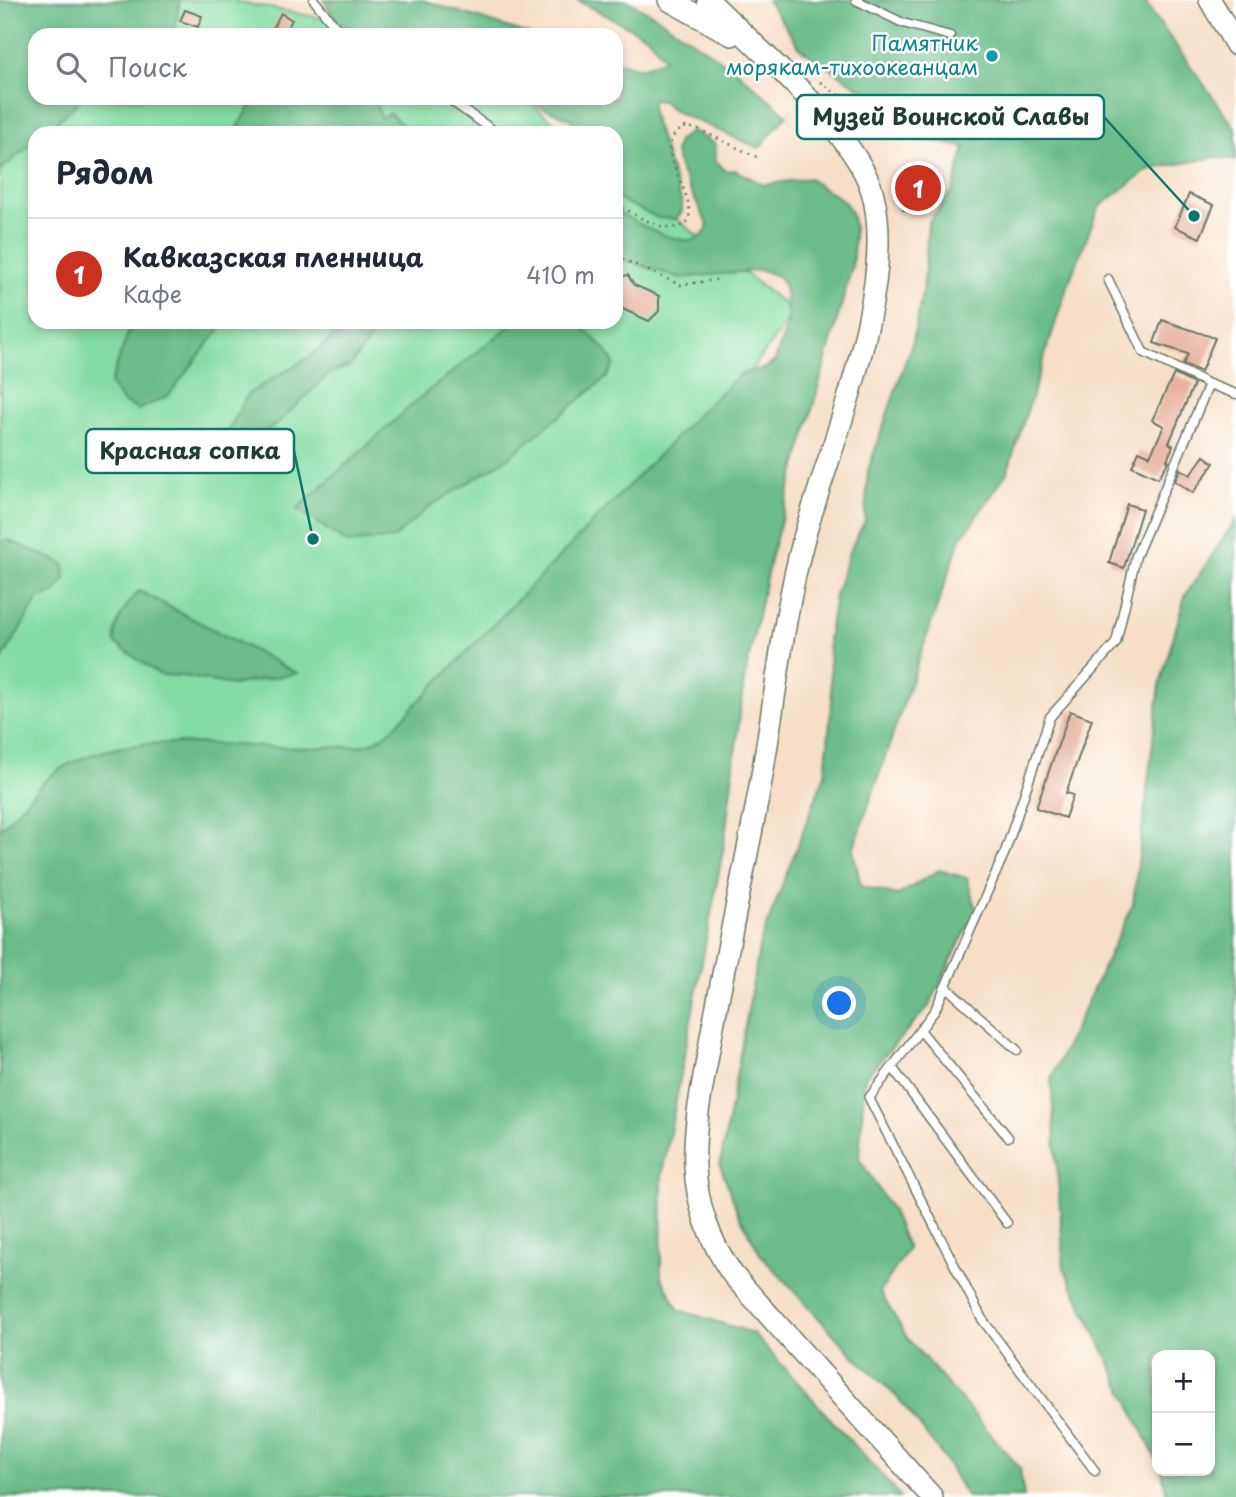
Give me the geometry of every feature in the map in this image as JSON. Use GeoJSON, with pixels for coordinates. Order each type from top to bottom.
{"type":"FeatureCollection","features":[{"type":"Feature","properties":{"kind":"street"},"geometry":{"type":"LineString","coordinates":[[669,0],[764,55]]}},
{"type":"Feature","properties":{"kind":"street"},"geometry":{"type":"LineString","coordinates":[[708,0],[764,55],[856,154],[876,206],[877,258],[854,373],[804,540],[785,620],[757,803],[697,1116],[695,1171],[707,1229],[733,1275],[932,1497]]}},
{"type":"Feature","properties":{"kind":"street"},"geometry":{"type":"LineString","coordinates":[[1210,0],[1236,45]]}},
{"type":"Feature","properties":{"kind":"lane"},"geometry":{"type":"LineString","coordinates":[[314,0],[336,28]]}},
{"type":"Feature","properties":{"kind":"lane"},"geometry":{"type":"LineString","coordinates":[[856,0],[903,23],[950,36]]}},
{"type":"Feature","properties":{"kind":"lane"},"geometry":{"type":"LineString","coordinates":[[457,105],[487,126]]}},
{"type":"Feature","properties":{"kind":"lane"},"geometry":{"type":"LineString","coordinates":[[1108,279],[1143,352],[1236,394]]}},
{"type":"Feature","properties":{"kind":"lane"},"geometry":{"type":"LineString","coordinates":[[1095,1471],[982,1319],[869,1098],[935,1010],[1005,852],[1050,717],[1116,643],[1136,556],[1209,384]]}},
{"type":"Feature","properties":{"kind":"lane"},"geometry":{"type":"LineString","coordinates":[[946,986],[1017,1050]]}},
{"type":"Feature","properties":{"kind":"lane"},"geometry":{"type":"LineString","coordinates":[[920,1030],[1008,1137]]}},
{"type":"Feature","properties":{"kind":"lane"},"geometry":{"type":"LineString","coordinates":[[892,1067],[1007,1223]]}},
{"type":"Feature","properties":{"kind":"path"},"geometry":{"type":"LineString","coordinates":[[820,82],[846,100]]}},
{"type":"Feature","properties":{"kind":"path"},"geometry":{"type":"LineString","coordinates":[[623,207],[667,228],[686,224],[691,212],[673,164],[670,148],[675,134],[686,127],[698,129],[761,159]]}},
{"type":"Feature","properties":{"kind":"path"},"geometry":{"type":"LineString","coordinates":[[623,259],[680,285],[721,279]]}},
{"type":"Feature","properties":{"kind":"green space"},"geometry":{"type":"Polygon","coordinates":[[[0,0],[180,0],[174,28],[28,28],[28,105],[75,105],[52,126],[28,126],[28,147],[0,170],[0,0]]]}},
{"type":"Feature","properties":{"kind":"green space"},"geometry":{"type":"Polygon","coordinates":[[[77,0],[229,0],[372,28],[48,28],[77,0]]]}},
{"type":"Feature","properties":{"kind":"green space"},"geometry":{"type":"Polygon","coordinates":[[[324,0],[423,0],[509,28],[352,28],[336,23],[324,0]]]}},
{"type":"Feature","properties":{"kind":"green space"},"geometry":{"type":"Polygon","coordinates":[[[577,0],[626,0],[654,15],[737,71],[787,115],[759,148],[676,112],[662,101],[652,100],[652,114],[682,203],[682,212],[676,219],[658,218],[623,201],[623,126],[576,126],[570,119],[537,105],[623,105],[623,63],[640,68],[665,59],[648,37],[577,0]]]}},
{"type":"Feature","properties":{"kind":"green space"},"geometry":{"type":"Polygon","coordinates":[[[767,0],[1143,0],[1236,129],[1236,160],[1215,157],[1148,170],[1099,207],[1067,287],[1007,473],[960,540],[853,850],[861,886],[898,895],[939,870],[967,878],[976,910],[929,1006],[865,1077],[859,1158],[892,1211],[908,1249],[880,1292],[908,1339],[1020,1468],[1024,1497],[967,1497],[944,1458],[898,1398],[848,1350],[760,1254],[738,1213],[720,1165],[760,943],[825,774],[832,701],[828,640],[835,596],[849,552],[865,521],[868,470],[913,340],[924,283],[928,223],[953,190],[965,147],[925,140],[884,104],[801,49],[767,0]]]}},
{"type":"Feature","properties":{"kind":"green space"},"geometry":{"type":"Polygon","coordinates":[[[0,75],[28,93],[28,105],[533,105],[559,126],[28,126],[28,329],[623,329],[623,177],[794,312],[467,756],[0,866],[0,75]]]}},
{"type":"Feature","properties":{"kind":"green space"},"geometry":{"type":"Polygon","coordinates":[[[251,105],[377,105],[381,118],[390,113],[402,125],[401,126],[239,126],[251,105]]]}},
{"type":"Feature","properties":{"kind":"green space"},"geometry":{"type":"Polygon","coordinates":[[[692,131],[716,144],[716,161],[726,171],[735,170],[764,185],[809,178],[847,205],[853,222],[854,241],[852,267],[770,560],[744,681],[724,845],[662,1175],[661,1277],[679,1310],[753,1333],[901,1497],[0,1497],[0,829],[32,794],[59,770],[100,752],[164,743],[294,748],[358,746],[376,741],[398,723],[704,408],[741,374],[765,368],[775,361],[788,321],[784,284],[778,276],[761,270],[680,278],[623,259],[623,215],[651,230],[680,239],[692,240],[702,235],[708,225],[679,168],[675,152],[678,141],[692,131]]]}},
{"type":"Feature","properties":{"kind":"green space"},"geometry":{"type":"Polygon","coordinates":[[[130,329],[220,329],[168,396],[138,410],[123,402],[110,384],[130,329]]]}},
{"type":"Feature","properties":{"kind":"green space"},"geometry":{"type":"Polygon","coordinates":[[[343,329],[377,329],[351,365],[330,373],[276,425],[250,440],[236,443],[228,431],[248,394],[309,357],[343,329]]]}},
{"type":"Feature","properties":{"kind":"green space"},"geometry":{"type":"Polygon","coordinates":[[[506,329],[584,329],[606,350],[614,364],[607,377],[508,458],[429,507],[394,538],[347,543],[297,509],[422,396],[506,329]]]}},
{"type":"Feature","properties":{"kind":"green space"},"geometry":{"type":"Polygon","coordinates":[[[1236,519],[1236,1497],[1167,1497],[1163,1476],[1215,1476],[1215,1350],[1152,1350],[1152,1451],[1064,1268],[1051,1079],[1133,904],[1160,684],[1185,596],[1236,519]]]}},
{"type":"Feature","properties":{"kind":"green space"},"geometry":{"type":"Polygon","coordinates":[[[8,540],[64,564],[65,579],[56,592],[38,599],[0,663],[0,543],[8,540]]]}},
{"type":"Feature","properties":{"kind":"green space"},"geometry":{"type":"Polygon","coordinates":[[[139,591],[297,673],[233,685],[183,676],[160,675],[115,643],[116,628],[121,615],[139,591]]]}},
{"type":"Feature","properties":{"kind":"building"},"geometry":{"type":"Polygon","coordinates":[[[185,10],[202,16],[198,27],[180,21],[185,10]]]}},
{"type":"Feature","properties":{"kind":"building"},"geometry":{"type":"Polygon","coordinates":[[[281,13],[292,20],[287,28],[273,28],[281,13]]]}},
{"type":"Feature","properties":{"kind":"building"},"geometry":{"type":"Polygon","coordinates":[[[909,169],[932,172],[927,205],[924,205],[922,213],[903,210],[909,169]]]}},
{"type":"Feature","properties":{"kind":"building"},"geometry":{"type":"Polygon","coordinates":[[[1189,194],[1214,205],[1200,238],[1175,227],[1189,194]]]}},
{"type":"Feature","properties":{"kind":"building"},"geometry":{"type":"Polygon","coordinates":[[[628,275],[634,285],[659,296],[659,311],[649,321],[623,309],[623,276],[628,275]]]}},
{"type":"Feature","properties":{"kind":"building"},"geometry":{"type":"Polygon","coordinates":[[[1162,320],[1215,338],[1201,372],[1183,364],[1188,354],[1154,343],[1162,320]]]}},
{"type":"Feature","properties":{"kind":"building"},"geometry":{"type":"Polygon","coordinates":[[[1174,374],[1194,384],[1169,443],[1173,446],[1167,460],[1169,461],[1158,478],[1132,466],[1139,451],[1150,456],[1164,426],[1152,420],[1174,374]]]}},
{"type":"Feature","properties":{"kind":"building"},"geometry":{"type":"Polygon","coordinates":[[[1204,456],[1214,463],[1193,493],[1175,481],[1180,469],[1190,475],[1204,456]]]}},
{"type":"Feature","properties":{"kind":"building"},"geometry":{"type":"Polygon","coordinates":[[[1127,504],[1142,509],[1124,568],[1109,563],[1127,504]]]}},
{"type":"Feature","properties":{"kind":"building"},"geometry":{"type":"Polygon","coordinates":[[[1070,711],[1092,719],[1066,793],[1073,795],[1065,818],[1036,808],[1070,711]]]}},
{"type":"Feature","properties":{"kind":"place","name":"Памятник морякам-тихоокеанцам"},"geometry":{"type":"Point","coordinates":[992,56]}},
{"type":"Feature","properties":{"kind":"place","name":"Кавказская пленница"},"geometry":{"type":"Point","coordinates":[918,188]}},
{"type":"Feature","properties":{"kind":"place","name":"Музей Воинской Славы"},"geometry":{"type":"Point","coordinates":[1194,216]}},
{"type":"Feature","properties":{"kind":"place","name":"Красная сопка"},"geometry":{"type":"Point","coordinates":[313,539]}}]}
